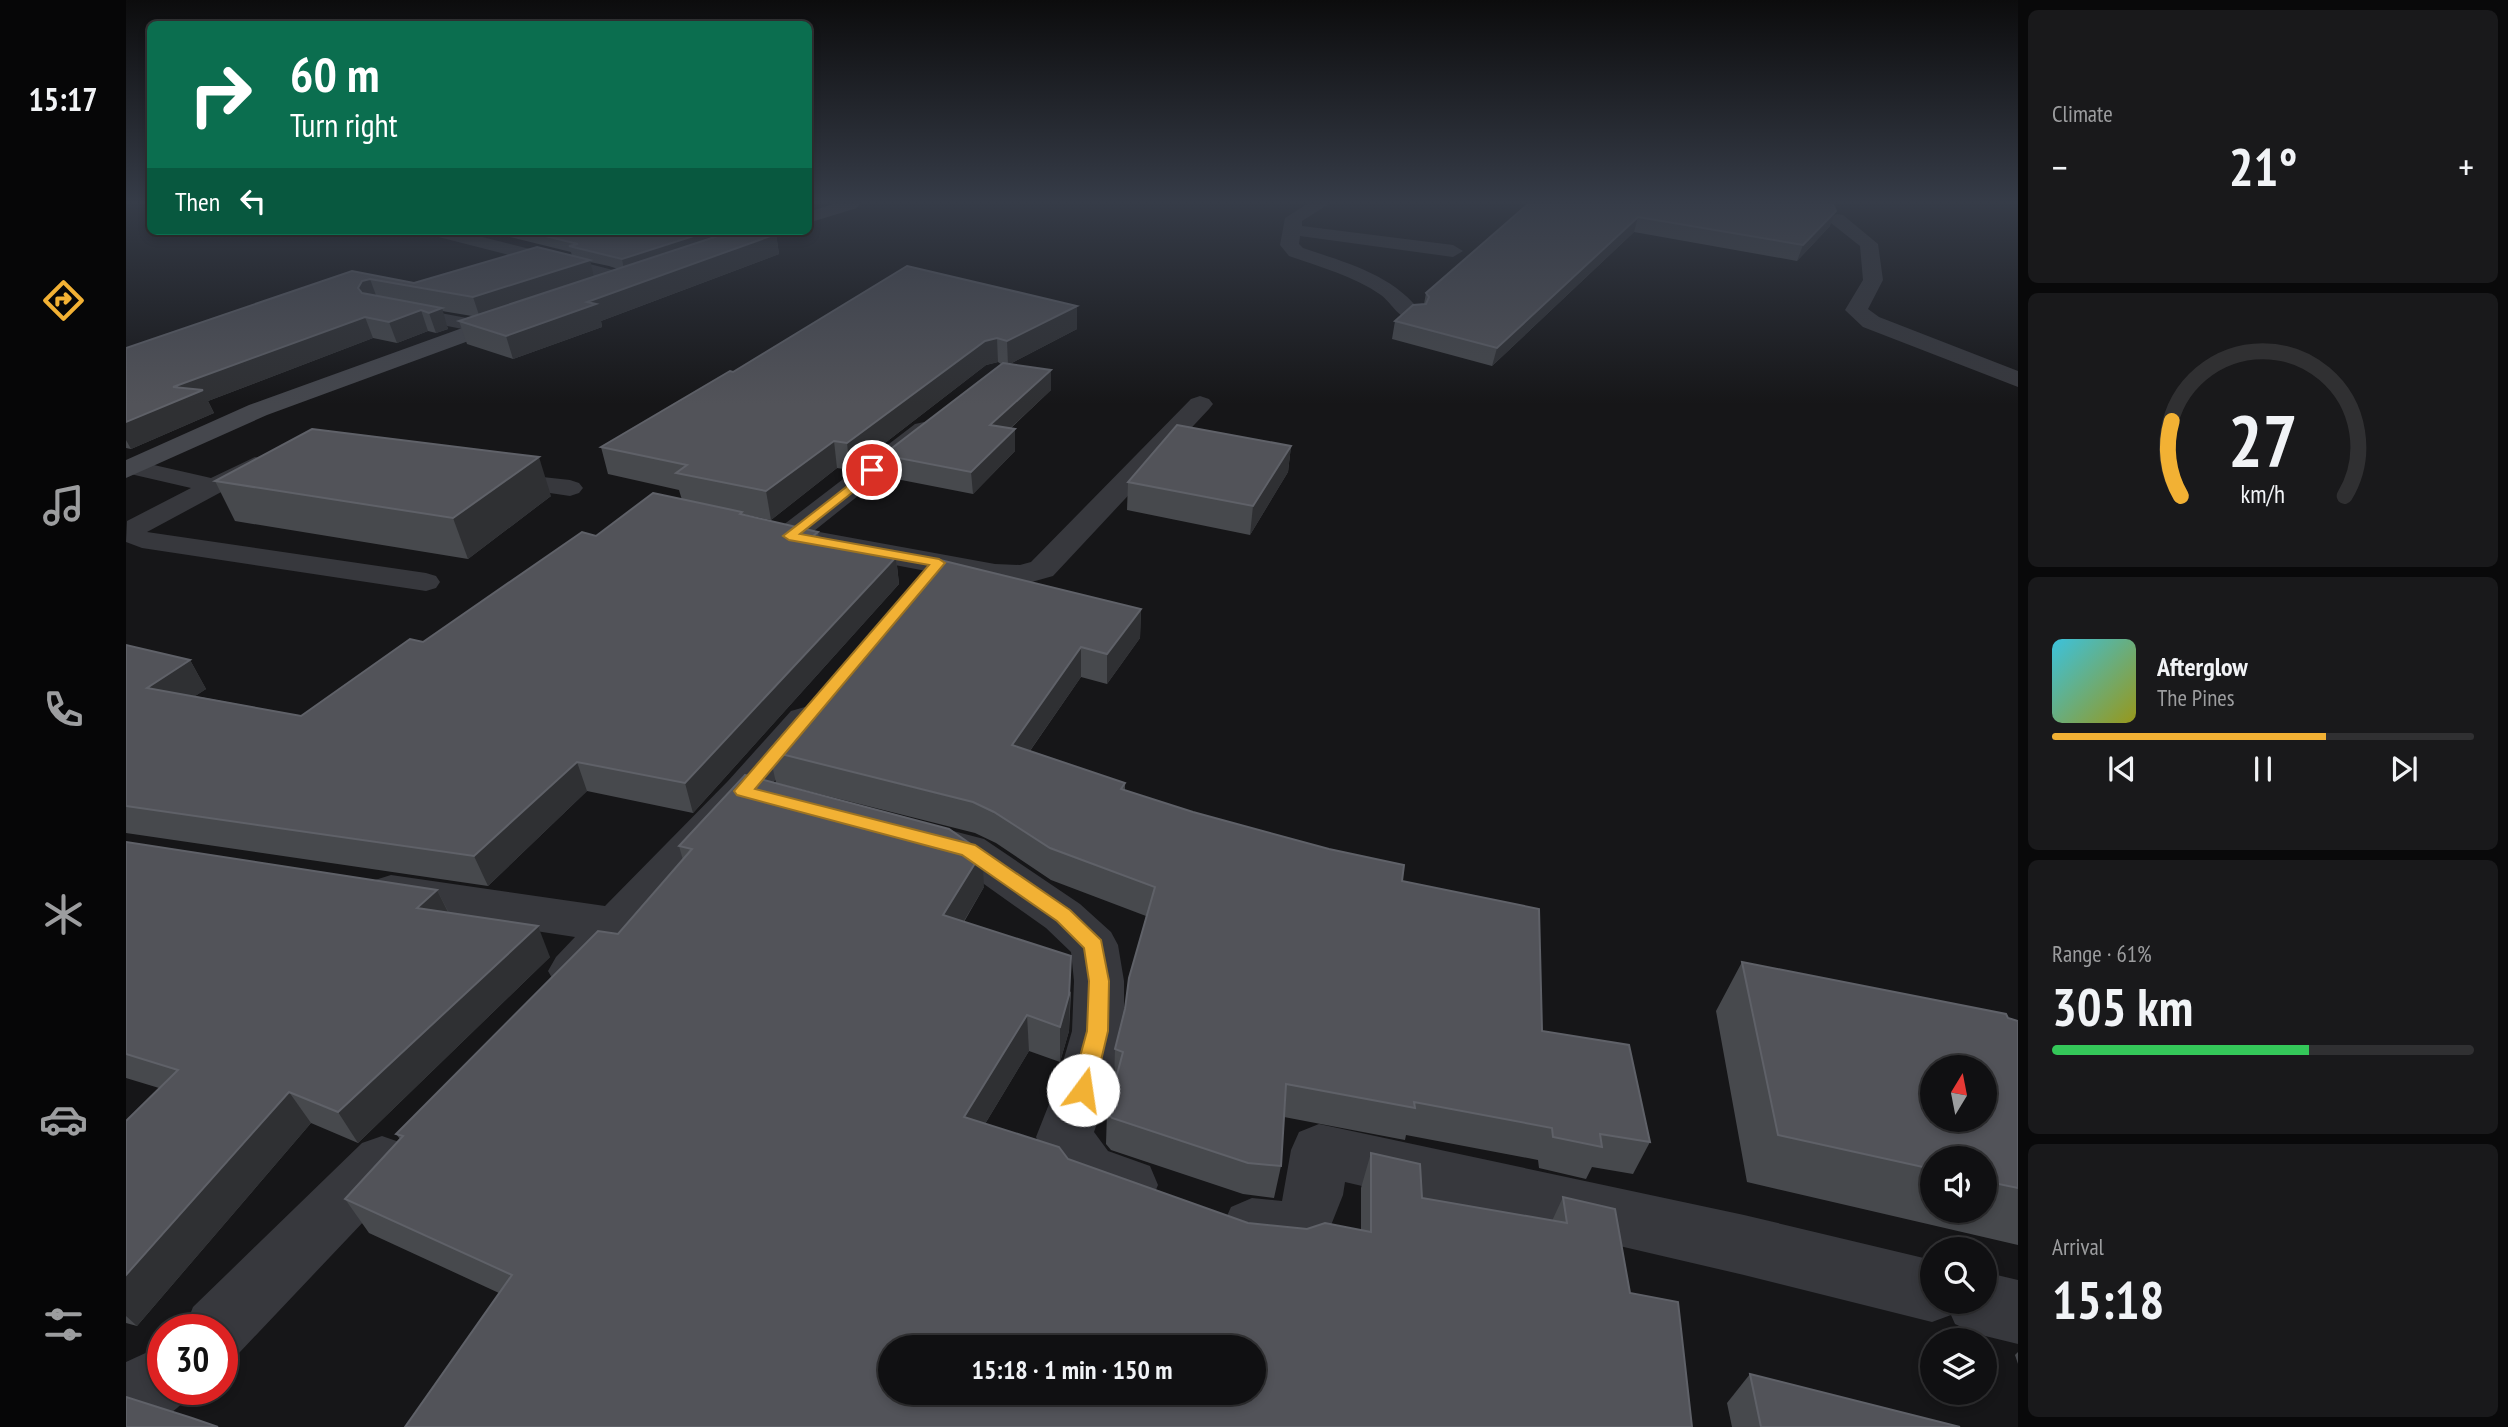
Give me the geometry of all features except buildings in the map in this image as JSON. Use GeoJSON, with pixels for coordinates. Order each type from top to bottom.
{"type":"FeatureCollection","features":[{"type":"Feature","properties":{"kind":"street"},"geometry":{"type":"LineString","coordinates":[[593,271],[622,278]]}},
{"type":"Feature","properties":{"kind":"street"},"geometry":{"type":"LineString","coordinates":[[584,292],[645,271]]}},
{"type":"Feature","properties":{"kind":"street"},"geometry":{"type":"LineString","coordinates":[[1349,271],[1367,277],[1393,295],[1412,315]]}},
{"type":"Feature","properties":{"kind":"street"},"geometry":{"type":"LineString","coordinates":[[1872,271],[1873,280],[1856,310],[1871,323],[2018,380]]}},
{"type":"Feature","properties":{"kind":"street"},"geometry":{"type":"LineString","coordinates":[[129,468],[258,410],[534,309]]}},
{"type":"Feature","properties":{"kind":"street"},"geometry":{"type":"LineString","coordinates":[[942,415],[776,533],[995,574],[1021,575],[1042,569],[1200,404]]}},
{"type":"Feature","properties":{"kind":"street"},"geometry":{"type":"LineString","coordinates":[[912,594],[939,563]]}},
{"type":"Feature","properties":{"kind":"street"},"geometry":{"type":"LineString","coordinates":[[539,1004],[617,926],[743,791],[823,698]]}},
{"type":"Feature","properties":{"kind":"street"},"geometry":{"type":"LineString","coordinates":[[743,791],[796,805]]}},
{"type":"Feature","properties":{"kind":"street"},"geometry":{"type":"LineString","coordinates":[[889,829],[968,850],[1063,916],[1094,946],[1099,981],[1097,1031],[1083,1090],[1064,1137],[1090,1172],[1242,1226],[1299,1232],[1314,1195],[1319,1150],[1744,1245],[1920,1288]]}},
{"type":"Feature","properties":{"kind":"street"},"geometry":{"type":"LineString","coordinates":[[357,887],[617,926]]}},
{"type":"Feature","properties":{"kind":"street"},"geometry":{"type":"LineString","coordinates":[[232,1314],[412,1133]]}},
{"type":"Feature","properties":{"kind":"street"},"geometry":{"type":"LineString","coordinates":[[1997,1307],[2018,1312]]}},
{"type":"Feature","properties":{"kind":"street"},"geometry":{"type":"LineString","coordinates":[[126,1400],[147,1388]]}},
{"type":"Feature","properties":{"kind":"lane"},"geometry":{"type":"LineString","coordinates":[[391,310],[483,327]]}},
{"type":"Feature","properties":{"kind":"lane"},"geometry":{"type":"LineString","coordinates":[[273,457],[136,527],[132,535],[142,540],[426,582]]}},
{"type":"Feature","properties":{"kind":"lane"},"geometry":{"type":"LineString","coordinates":[[129,468],[214,486]]}},
{"type":"Feature","properties":{"kind":"lane"},"geometry":{"type":"LineString","coordinates":[[488,478],[570,488]]}},
{"type":"Feature","properties":{"kind":"route"},"geometry":{"type":"LineString","coordinates":[[872,470],[789,536],[939,563],[743,791],[968,850],[1063,916],[1094,946],[1099,981],[1097,1031],[1083,1090]]}}]}
